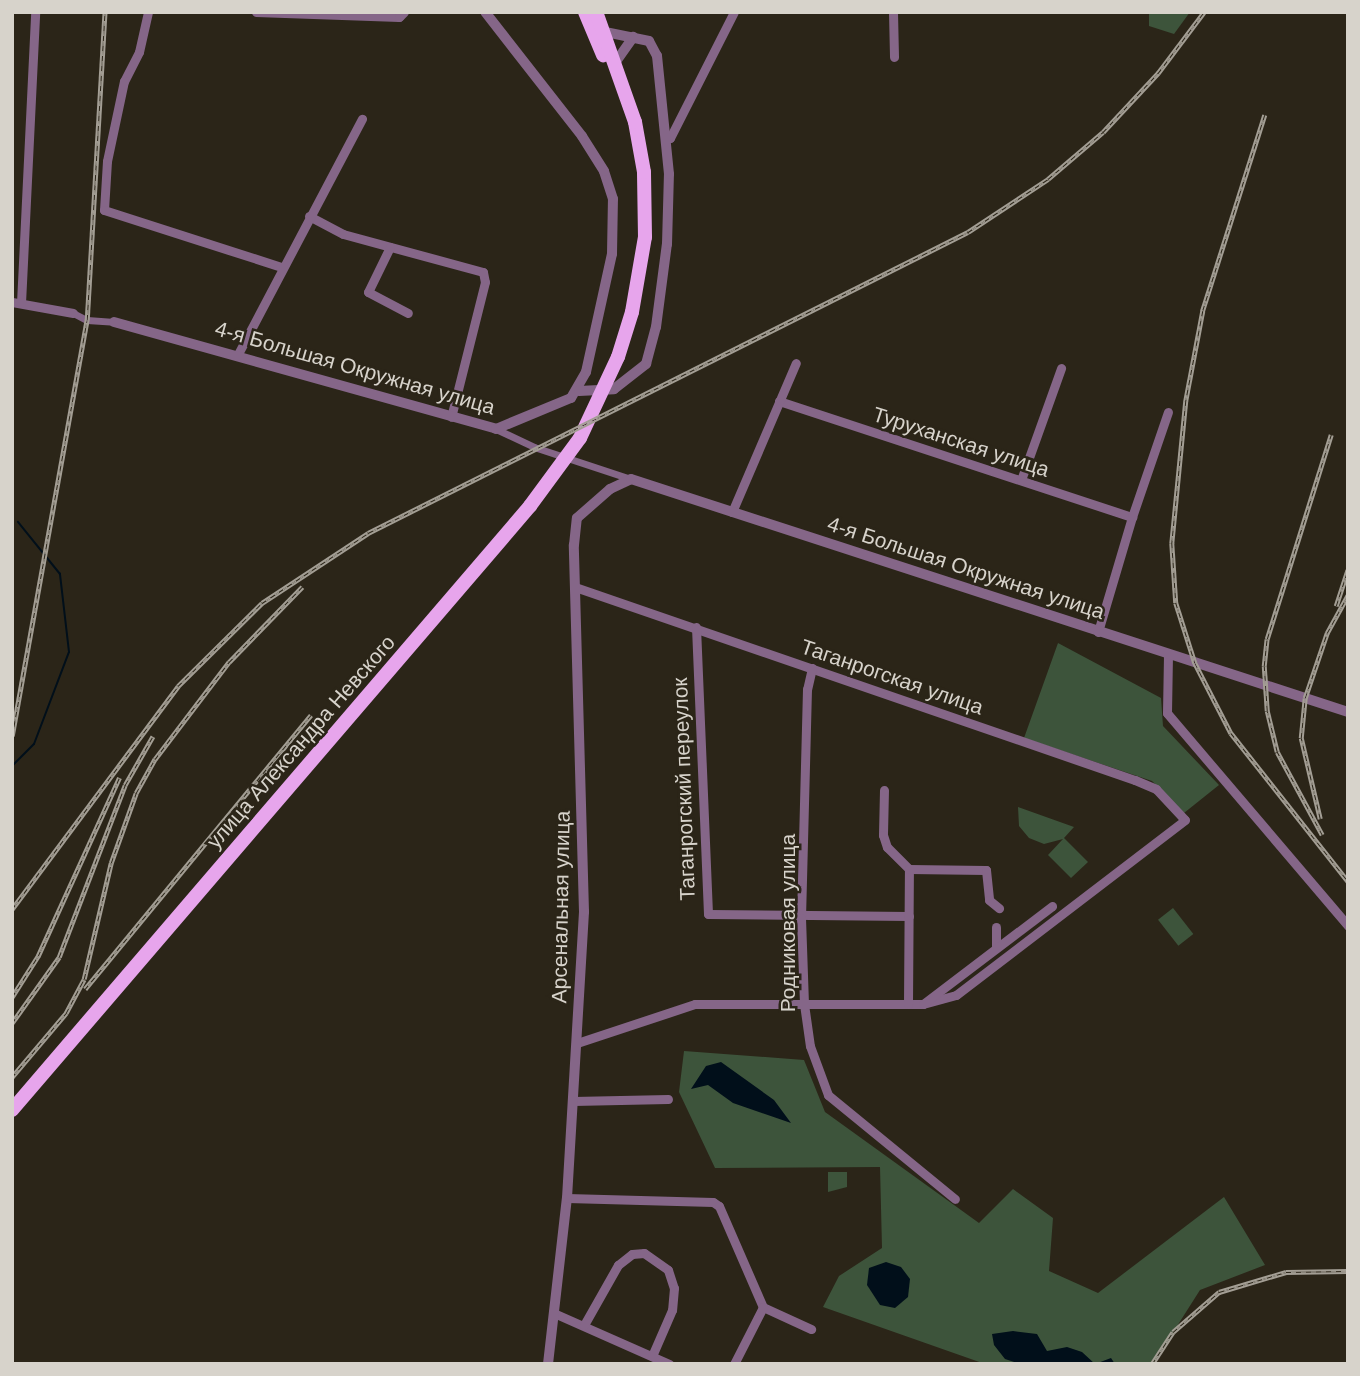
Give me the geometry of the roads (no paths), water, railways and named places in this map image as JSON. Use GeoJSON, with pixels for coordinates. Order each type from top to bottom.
{"type":"FeatureCollection","features":[{"type":"Feature","properties":{"kind":"main road"},"geometry":{"type":"LineString","coordinates":[[585,12],[622,92]]}},
{"type":"Feature","properties":{"kind":"main road"},"geometry":{"type":"LineString","coordinates":[[596,12],[605,32],[622,92]]}},
{"type":"Feature","properties":{"kind":"main road","name":"улица Александра Невского"},"geometry":{"type":"LineString","coordinates":[[12,1110],[580,438],[622,346],[640,271],[646,210],[640,147],[622,92]]}},
{"type":"Feature","properties":{"kind":"main road"},"geometry":{"type":"LineString","coordinates":[[12,1098],[472,569]]}},
{"type":"Feature","properties":{"kind":"street"},"geometry":{"type":"LineString","coordinates":[[35,12],[17,303],[72,313],[87,320],[114,322]]}},
{"type":"Feature","properties":{"kind":"street"},"geometry":{"type":"LineString","coordinates":[[148,12],[139,52],[124,81],[107,161],[104,210],[282,267]]}},
{"type":"Feature","properties":{"kind":"street"},"geometry":{"type":"LineString","coordinates":[[256,12],[391,13],[399,18],[404,12]]}},
{"type":"Feature","properties":{"kind":"street"},"geometry":{"type":"LineString","coordinates":[[485,12],[582,136],[604,171],[613,199],[612,254],[581,387],[624,382],[646,364],[660,308],[670,191],[653,46],[632,37],[605,32]]}},
{"type":"Feature","properties":{"kind":"street"},"geometry":{"type":"LineString","coordinates":[[665,139],[670,138],[734,12]]}},
{"type":"Feature","properties":{"kind":"street"},"geometry":{"type":"LineString","coordinates":[[893,12],[894,57]]}},
{"type":"Feature","properties":{"kind":"street"},"geometry":{"type":"LineString","coordinates":[[615,63],[632,37]]}},
{"type":"Feature","properties":{"kind":"street"},"geometry":{"type":"LineString","coordinates":[[660,101],[667,109],[684,107]]}},
{"type":"Feature","properties":{"kind":"street"},"geometry":{"type":"LineString","coordinates":[[238,354],[362,119]]}},
{"type":"Feature","properties":{"kind":"street"},"geometry":{"type":"LineString","coordinates":[[309,216],[343,233],[483,272],[485,282],[451,417]]}},
{"type":"Feature","properties":{"kind":"street"},"geometry":{"type":"LineString","coordinates":[[390,247],[368,292],[408,313]]}},
{"type":"Feature","properties":{"kind":"street","name":"4-я Большая Окружная улица"},"geometry":{"type":"LineString","coordinates":[[114,322],[238,354],[496,429],[631,479],[1348,712]]}},
{"type":"Feature","properties":{"kind":"street"},"geometry":{"type":"LineString","coordinates":[[732,512],[796,363]]}},
{"type":"Feature","properties":{"kind":"street"},"geometry":{"type":"LineString","coordinates":[[1021,480],[1062,368]]}},
{"type":"Feature","properties":{"kind":"street","name":"4-я Большая Окружная улица"},"geometry":{"type":"LineString","coordinates":[[496,429],[544,412],[581,387]]}},
{"type":"Feature","properties":{"kind":"street","name":"Туруханская улица"},"geometry":{"type":"LineString","coordinates":[[779,401],[1132,517]]}},
{"type":"Feature","properties":{"kind":"street"},"geometry":{"type":"LineString","coordinates":[[1098,632],[1132,517],[1168,412]]}},
{"type":"Feature","properties":{"kind":"street","name":"Арсенальная улица"},"geometry":{"type":"LineString","coordinates":[[548,1364],[556,1314],[567,1198],[585,869],[575,587],[576,518],[610,489],[631,479]]}},
{"type":"Feature","properties":{"kind":"street","name":"Таганрогская улица"},"geometry":{"type":"LineString","coordinates":[[575,587],[1135,780],[1156,789],[1185,820],[956,995],[923,1004]]}},
{"type":"Feature","properties":{"kind":"street","name":"Таганрогский переулок"},"geometry":{"type":"LineString","coordinates":[[696,627],[708,914],[801,918],[909,916]]}},
{"type":"Feature","properties":{"kind":"street"},"geometry":{"type":"LineString","coordinates":[[1168,655],[1167,713],[1348,926]]}},
{"type":"Feature","properties":{"kind":"street","name":"Родниковая улица"},"geometry":{"type":"LineString","coordinates":[[812,668],[807,689],[801,918],[804,1004],[810,1045],[828,1095],[954,1199]]}},
{"type":"Feature","properties":{"kind":"street"},"geometry":{"type":"LineString","coordinates":[[884,789],[883,835],[887,847],[909,869],[986,870],[989,900],[999,908]]}},
{"type":"Feature","properties":{"kind":"street"},"geometry":{"type":"LineString","coordinates":[[908,1004],[909,869]]}},
{"type":"Feature","properties":{"kind":"street"},"geometry":{"type":"LineString","coordinates":[[577,1043],[672,1008],[923,1004],[1052,906]]}},
{"type":"Feature","properties":{"kind":"street"},"geometry":{"type":"LineString","coordinates":[[996,927],[996,948]]}},
{"type":"Feature","properties":{"kind":"street"},"geometry":{"type":"LineString","coordinates":[[573,1101],[668,1099]]}},
{"type":"Feature","properties":{"kind":"street"},"geometry":{"type":"LineString","coordinates":[[567,1198],[706,1201],[719,1206],[763,1307],[811,1329]]}},
{"type":"Feature","properties":{"kind":"street"},"geometry":{"type":"LineString","coordinates":[[584,1325],[618,1265],[632,1254],[651,1256],[668,1270],[674,1288],[672,1310],[652,1356]]}},
{"type":"Feature","properties":{"kind":"street"},"geometry":{"type":"LineString","coordinates":[[734,1364],[763,1307]]}},
{"type":"Feature","properties":{"kind":"street"},"geometry":{"type":"LineString","coordinates":[[556,1314],[669,1364]]}},
{"type":"Feature","properties":{"kind":"water"},"geometry":{"type":"Polygon","coordinates":[[[721,1062],[774,1100],[791,1123],[733,1103],[708,1085],[691,1089],[706,1066],[721,1062]]]}},
{"type":"Feature","properties":{"kind":"water"},"geometry":{"type":"Polygon","coordinates":[[[886,1262],[901,1267],[910,1279],[908,1297],[895,1308],[880,1305],[867,1285],[869,1268],[886,1262]]]}},
{"type":"Feature","properties":{"kind":"water"},"geometry":{"type":"Polygon","coordinates":[[[1013,1331],[1037,1334],[1047,1351],[1067,1347],[1082,1352],[1095,1364],[1020,1364],[1005,1359],[994,1345],[992,1334],[1013,1331]]]}},
{"type":"Feature","properties":{"kind":"water"},"geometry":{"type":"Polygon","coordinates":[[[1111,1358],[1115,1364],[1095,1364],[1111,1358]]]}},
{"type":"Feature","properties":{"kind":"waterway"},"geometry":{"type":"LineString","coordinates":[[12,766],[34,744],[69,652],[60,574],[18,522]]}},
{"type":"Feature","properties":{"kind":"railway"},"geometry":{"type":"LineString","coordinates":[[12,736],[87,320],[105,12]]}},
{"type":"Feature","properties":{"kind":"railway"},"geometry":{"type":"LineString","coordinates":[[12,909],[178,686],[262,603],[368,533],[968,232],[1048,179],[1103,132],[1158,73],[1204,12]]}},
{"type":"Feature","properties":{"kind":"railway"},"geometry":{"type":"LineString","coordinates":[[1265,115],[1203,311],[1186,401],[1172,543],[1176,603],[1195,663],[1231,733],[1348,881]]}},
{"type":"Feature","properties":{"kind":"railway"},"geometry":{"type":"LineString","coordinates":[[1322,835],[1277,752],[1267,711],[1264,666],[1267,639],[1331,435]]}},
{"type":"Feature","properties":{"kind":"railway"},"geometry":{"type":"LineString","coordinates":[[1336,606],[1348,570]]}},
{"type":"Feature","properties":{"kind":"railway"},"geometry":{"type":"LineString","coordinates":[[12,1077],[66,1013],[84,979],[111,863],[136,793],[155,759],[229,662],[302,587]]}},
{"type":"Feature","properties":{"kind":"railway"},"geometry":{"type":"LineString","coordinates":[[1320,819],[1301,738],[1305,698],[1327,633],[1348,595]]}},
{"type":"Feature","properties":{"kind":"railway"},"geometry":{"type":"LineString","coordinates":[[85,989],[311,715]]}},
{"type":"Feature","properties":{"kind":"railway"},"geometry":{"type":"LineString","coordinates":[[12,1023],[59,957],[125,785],[153,736]]}},
{"type":"Feature","properties":{"kind":"railway"},"geometry":{"type":"LineString","coordinates":[[12,997],[38,956],[119,778]]}},
{"type":"Feature","properties":{"kind":"railway"},"geometry":{"type":"LineString","coordinates":[[1152,1364],[1173,1332],[1219,1292],[1286,1272],[1348,1271]]}}]}
